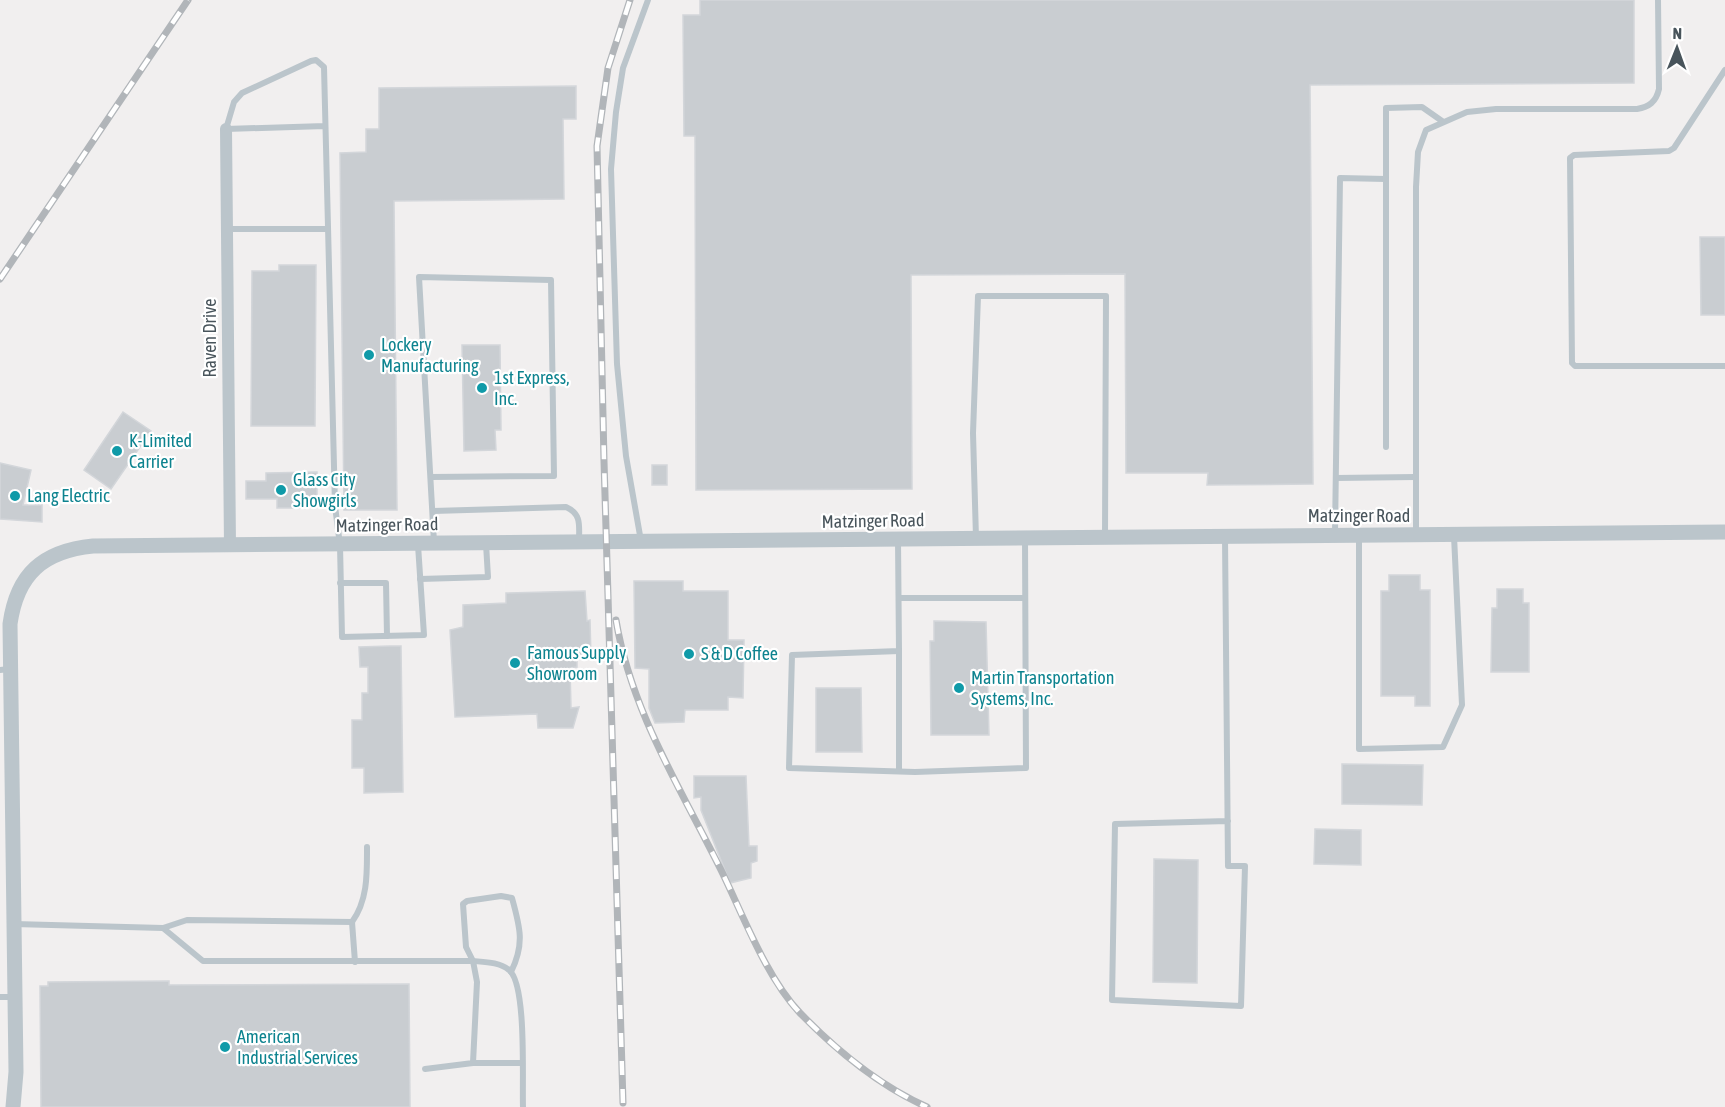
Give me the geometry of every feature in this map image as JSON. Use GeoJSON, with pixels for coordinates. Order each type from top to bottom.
{"type":"FeatureCollection","features":[{"type":"Feature","properties":{"kind":"street","name":"Raven Drive"},"geometry":{"type":"LineString","coordinates":[[226,129],[230,546]]}},
{"type":"Feature","properties":{"kind":"street","name":"Matzinger Road"},"geometry":{"type":"LineString","coordinates":[[4,669],[13,605],[29,573],[58,553],[75,548],[1725,532]]}},
{"type":"Feature","properties":{"kind":"street"},"geometry":{"type":"LineString","coordinates":[[4,669],[14,924],[7,997],[16,1072],[13,1107]]}},
{"type":"Feature","properties":{"kind":"lane"},"geometry":{"type":"LineString","coordinates":[[641,542],[626,456],[617,364],[611,169],[623,68],[648,0]]}},
{"type":"Feature","properties":{"kind":"lane"},"geometry":{"type":"LineString","coordinates":[[1416,535],[1418,152],[1426,130],[1442,121],[1467,112],[1496,109],[1623,109],[1649,105],[1658,96],[1659,89],[1658,0]]}},
{"type":"Feature","properties":{"kind":"lane"},"geometry":{"type":"LineString","coordinates":[[325,126],[226,129],[234,102],[242,93],[316,60],[324,67],[335,506],[340,545],[342,637],[424,635],[418,544]]}},
{"type":"Feature","properties":{"kind":"lane"},"geometry":{"type":"LineString","coordinates":[[1725,70],[1680,143],[1674,148],[1669,151],[1574,155],[1570,158],[1570,192],[1572,363],[1575,366],[1725,366]]}},
{"type":"Feature","properties":{"kind":"lane"},"geometry":{"type":"LineString","coordinates":[[1386,447],[1386,108],[1422,106],[1442,121]]}},
{"type":"Feature","properties":{"kind":"lane"},"geometry":{"type":"LineString","coordinates":[[1335,535],[1340,178],[1386,179]]}},
{"type":"Feature","properties":{"kind":"lane"},"geometry":{"type":"LineString","coordinates":[[227,229],[327,229]]}},
{"type":"Feature","properties":{"kind":"lane"},"geometry":{"type":"LineString","coordinates":[[431,477],[554,476],[551,280],[419,277],[431,477],[434,511],[434,543]]}},
{"type":"Feature","properties":{"kind":"lane"},"geometry":{"type":"LineString","coordinates":[[976,539],[973,433],[978,296],[1107,296],[1105,538]]}},
{"type":"Feature","properties":{"kind":"lane"},"geometry":{"type":"LineString","coordinates":[[1336,478],[1415,477]]}},
{"type":"Feature","properties":{"kind":"lane"},"geometry":{"type":"LineString","coordinates":[[434,511],[566,507],[575,511],[579,518],[579,542]]}},
{"type":"Feature","properties":{"kind":"lane"},"geometry":{"type":"LineString","coordinates":[[1359,536],[1359,749],[1443,747],[1462,705],[1454,534]]}},
{"type":"Feature","properties":{"kind":"lane"},"geometry":{"type":"LineString","coordinates":[[1225,537],[1228,821],[1228,866],[1245,866],[1241,1006],[1112,1000],[1115,824],[1228,821]]}},
{"type":"Feature","properties":{"kind":"lane"},"geometry":{"type":"LineString","coordinates":[[899,651],[792,656],[789,768],[899,771],[1026,768],[1025,539]]}},
{"type":"Feature","properties":{"kind":"lane"},"geometry":{"type":"LineString","coordinates":[[898,540],[899,771]]}},
{"type":"Feature","properties":{"kind":"lane"},"geometry":{"type":"LineString","coordinates":[[420,579],[488,577],[486,543]]}},
{"type":"Feature","properties":{"kind":"lane"},"geometry":{"type":"LineString","coordinates":[[340,583],[386,583],[387,636]]}},
{"type":"Feature","properties":{"kind":"lane"},"geometry":{"type":"LineString","coordinates":[[899,598],[1025,598]]}},
{"type":"Feature","properties":{"kind":"lane"},"geometry":{"type":"LineString","coordinates":[[355,962],[352,922],[359,913],[364,896],[367,878],[367,847]]}},
{"type":"Feature","properties":{"kind":"lane"},"geometry":{"type":"LineString","coordinates":[[473,1063],[477,982],[473,961],[466,947],[463,904],[501,896],[512,898],[519,925],[521,952],[511,972]]}},
{"type":"Feature","properties":{"kind":"lane"},"geometry":{"type":"LineString","coordinates":[[14,924],[163,928],[187,920],[352,922]]}},
{"type":"Feature","properties":{"kind":"lane"},"geometry":{"type":"LineString","coordinates":[[163,928],[203,961],[473,961],[490,962],[511,972],[517,980],[522,1014],[523,1107]]}},
{"type":"Feature","properties":{"kind":"lane"},"geometry":{"type":"LineString","coordinates":[[425,1069],[473,1063],[522,1063]]}},
{"type":"Feature","properties":{"kind":"building"},"geometry":{"type":"Polygon","coordinates":[[[700,0],[1634,0],[1634,83],[1310,85],[1313,484],[1207,485],[1208,473],[1126,473],[1125,274],[911,275],[912,489],[696,490],[695,136],[684,136],[683,15],[700,15],[700,0]]]}},
{"type":"Feature","properties":{"kind":"building","name":"Lockery Manufacturing"},"geometry":{"type":"Polygon","coordinates":[[[576,86],[576,119],[563,119],[564,199],[394,201],[397,510],[344,510],[340,153],[366,152],[366,129],[379,129],[379,88],[576,86]]]}},
{"type":"Feature","properties":{"kind":"building"},"geometry":{"type":"Polygon","coordinates":[[[1700,237],[1725,237],[1725,315],[1701,315],[1700,237]]]}},
{"type":"Feature","properties":{"kind":"building"},"geometry":{"type":"Polygon","coordinates":[[[279,265],[316,265],[315,426],[251,426],[252,271],[279,271],[279,265]]]}},
{"type":"Feature","properties":{"kind":"building","name":"1st Express, Inc."},"geometry":{"type":"Polygon","coordinates":[[[462,345],[500,345],[501,430],[495,430],[496,450],[464,451],[462,345]]]}},
{"type":"Feature","properties":{"kind":"building","name":"K-Limited Carrier"},"geometry":{"type":"Polygon","coordinates":[[[123,412],[151,431],[111,489],[84,470],[123,412]]]}},
{"type":"Feature","properties":{"kind":"building","name":"Lang Electric"},"geometry":{"type":"Polygon","coordinates":[[[0,463],[31,470],[23,505],[42,505],[42,522],[0,519],[0,463]]]}},
{"type":"Feature","properties":{"kind":"building"},"geometry":{"type":"Polygon","coordinates":[[[652,465],[667,465],[667,485],[652,485],[652,465]]]}},
{"type":"Feature","properties":{"kind":"building","name":"Glass City Showgirls"},"geometry":{"type":"Polygon","coordinates":[[[317,472],[317,499],[304,498],[304,508],[277,508],[277,499],[246,499],[246,481],[266,481],[266,473],[317,472]]]}},
{"type":"Feature","properties":{"kind":"building"},"geometry":{"type":"Polygon","coordinates":[[[1389,575],[1420,575],[1420,590],[1430,590],[1430,706],[1415,706],[1415,696],[1381,696],[1381,591],[1389,591],[1389,575]]]}},
{"type":"Feature","properties":{"kind":"building","name":"S & D Coffee"},"geometry":{"type":"Polygon","coordinates":[[[634,581],[683,581],[683,591],[728,591],[728,640],[744,640],[743,698],[728,697],[728,710],[685,710],[684,722],[655,723],[649,708],[649,669],[635,668],[634,581]]]}},
{"type":"Feature","properties":{"kind":"building"},"geometry":{"type":"Polygon","coordinates":[[[1497,589],[1523,589],[1523,603],[1529,603],[1529,672],[1491,672],[1492,608],[1497,608],[1497,589]]]}},
{"type":"Feature","properties":{"kind":"building","name":"Famous Supply Showroom"},"geometry":{"type":"Polygon","coordinates":[[[585,591],[587,621],[590,620],[591,658],[577,658],[577,667],[570,668],[571,708],[579,707],[573,728],[538,728],[537,714],[455,717],[450,630],[463,627],[463,605],[506,603],[506,593],[585,591]]]}},
{"type":"Feature","properties":{"kind":"building","name":"Martin Transportation Systems, Inc."},"geometry":{"type":"Polygon","coordinates":[[[934,621],[986,622],[989,735],[931,735],[930,641],[934,641],[934,621]]]}},
{"type":"Feature","properties":{"kind":"building"},"geometry":{"type":"Polygon","coordinates":[[[401,646],[403,792],[364,793],[364,768],[352,768],[352,720],[362,720],[362,693],[368,693],[368,667],[360,667],[359,647],[401,646]]]}},
{"type":"Feature","properties":{"kind":"building"},"geometry":{"type":"Polygon","coordinates":[[[816,688],[861,688],[862,752],[816,752],[816,688]]]}},
{"type":"Feature","properties":{"kind":"building"},"geometry":{"type":"Polygon","coordinates":[[[1342,764],[1423,765],[1422,805],[1342,804],[1342,764]]]}},
{"type":"Feature","properties":{"kind":"building"},"geometry":{"type":"Polygon","coordinates":[[[694,776],[746,776],[749,846],[757,846],[757,861],[751,863],[751,878],[730,883],[701,810],[701,797],[694,798],[694,776]]]}},
{"type":"Feature","properties":{"kind":"building"},"geometry":{"type":"Polygon","coordinates":[[[1315,829],[1361,830],[1361,865],[1314,864],[1315,829]]]}},
{"type":"Feature","properties":{"kind":"building"},"geometry":{"type":"Polygon","coordinates":[[[1154,859],[1198,860],[1197,983],[1153,982],[1154,859]]]}},
{"type":"Feature","properties":{"kind":"building","name":"American Industrial Services"},"geometry":{"type":"Polygon","coordinates":[[[169,981],[169,985],[409,984],[410,1107],[41,1107],[40,986],[48,986],[48,982],[169,981]]]}},
{"type":"Feature","properties":{"kind":"railway"},"geometry":{"type":"LineString","coordinates":[[0,279],[188,0]]}},
{"type":"Feature","properties":{"kind":"railway"},"geometry":{"type":"LineString","coordinates":[[623,1103],[597,146],[608,68],[630,0]]}},
{"type":"Feature","properties":{"kind":"railway"},"geometry":{"type":"LineString","coordinates":[[616,620],[623,654],[645,718],[776,982],[800,1013],[859,1066],[892,1089],[927,1107]]}},
{"type":"Feature","properties":{"kind":"place","name":"Lockery Manufacturing"},"geometry":{"type":"Point","coordinates":[369,355]}},
{"type":"Feature","properties":{"kind":"place","name":"1st Express, Inc."},"geometry":{"type":"Point","coordinates":[482,388]}},
{"type":"Feature","properties":{"kind":"place","name":"K-Limited Carrier"},"geometry":{"type":"Point","coordinates":[117,451]}},
{"type":"Feature","properties":{"kind":"place","name":"Glass City Showgirls"},"geometry":{"type":"Point","coordinates":[281,490]}},
{"type":"Feature","properties":{"kind":"place","name":"Lang Electric"},"geometry":{"type":"Point","coordinates":[15,496]}},
{"type":"Feature","properties":{"kind":"place","name":"S & D Coffee"},"geometry":{"type":"Point","coordinates":[689,654]}},
{"type":"Feature","properties":{"kind":"place","name":"Famous Supply Showroom"},"geometry":{"type":"Point","coordinates":[515,663]}},
{"type":"Feature","properties":{"kind":"place","name":"Martin Transportation Systems, Inc."},"geometry":{"type":"Point","coordinates":[959,688]}},
{"type":"Feature","properties":{"kind":"place","name":"American Industrial Services"},"geometry":{"type":"Point","coordinates":[225,1047]}}]}
